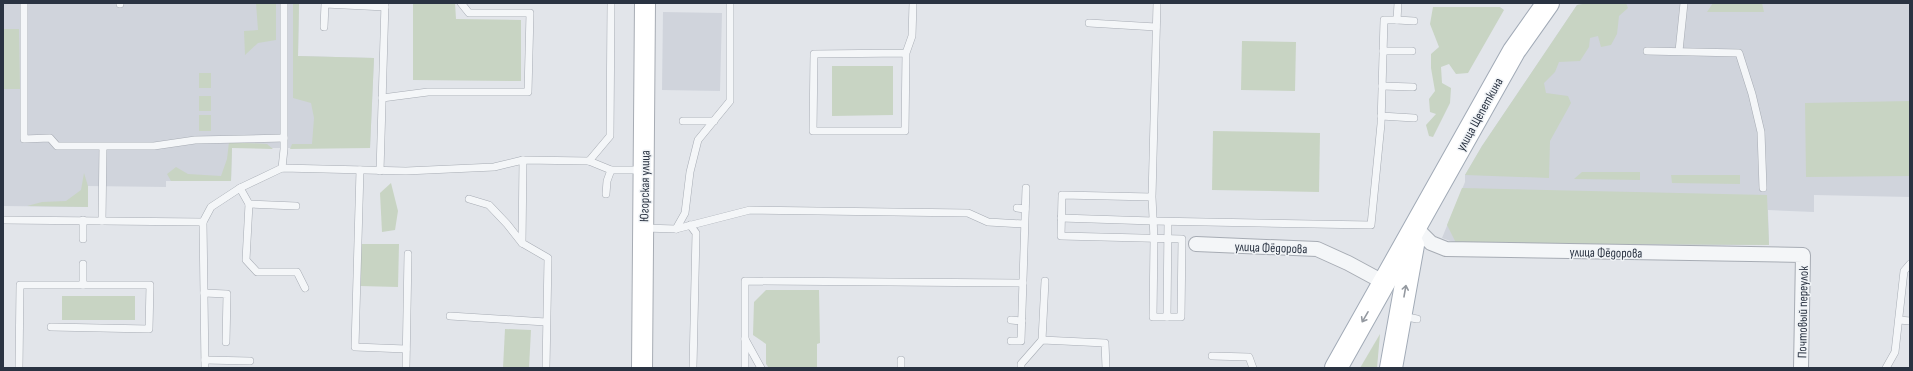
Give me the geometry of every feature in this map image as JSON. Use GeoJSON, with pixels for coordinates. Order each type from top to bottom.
{"type":"FeatureCollection","features":[{"type":"Feature","properties":{"kind":"main road","name":"Югорская улица"},"geometry":{"type":"LineString","coordinates":[[642,368],[646,3]]}},
{"type":"Feature","properties":{"kind":"main road","name":"улица Щепеткина"},"geometry":{"type":"LineString","coordinates":[[1336,368],[1416,228],[1514,51],[1548,3]]}},
{"type":"Feature","properties":{"kind":"main road","name":"улица Щепеткина"},"geometry":{"type":"LineString","coordinates":[[1391,368],[1409,317],[1416,228]]}},
{"type":"Feature","properties":{"kind":"street","name":"улица Фёдорова"},"geometry":{"type":"LineString","coordinates":[[1416,228],[1431,243],[1446,249],[1803,255]]}},
{"type":"Feature","properties":{"kind":"street","name":"улица Фёдорова"},"geometry":{"type":"LineString","coordinates":[[1196,244],[1317,249],[1348,263],[1384,283]]}},
{"type":"Feature","properties":{"kind":"street","name":"Почтовый переулок"},"geometry":{"type":"LineString","coordinates":[[1801,368],[1803,255]]}},
{"type":"Feature","properties":{"kind":"lane"},"geometry":{"type":"LineString","coordinates":[[24,3],[24,139],[50,138],[57,146],[103,147],[154,146],[217,138],[284,138]]}},
{"type":"Feature","properties":{"kind":"lane"},"geometry":{"type":"LineString","coordinates":[[282,168],[284,138],[284,3]]}},
{"type":"Feature","properties":{"kind":"lane"},"geometry":{"type":"LineString","coordinates":[[382,98],[428,92],[528,92],[530,13],[469,13],[461,3]]}},
{"type":"Feature","properties":{"kind":"lane"},"geometry":{"type":"LineString","coordinates":[[589,161],[610,136],[611,3]]}},
{"type":"Feature","properties":{"kind":"lane"},"geometry":{"type":"LineString","coordinates":[[676,229],[686,213],[690,172],[698,140],[730,101],[730,3]]}},
{"type":"Feature","properties":{"kind":"lane"},"geometry":{"type":"LineString","coordinates":[[906,53],[814,54],[813,131],[905,131],[906,53],[912,36],[913,3]]}},
{"type":"Feature","properties":{"kind":"lane"},"geometry":{"type":"LineString","coordinates":[[1152,197],[1062,194],[1061,236],[1154,239],[1182,239],[1181,317],[1153,317],[1154,239],[1152,197],[1157,3]]}},
{"type":"Feature","properties":{"kind":"lane"},"geometry":{"type":"LineString","coordinates":[[1397,20],[1398,3]]}},
{"type":"Feature","properties":{"kind":"lane"},"geometry":{"type":"LineString","coordinates":[[1679,51],[1684,3]]}},
{"type":"Feature","properties":{"kind":"lane"},"geometry":{"type":"LineString","coordinates":[[324,26],[325,4],[385,5],[380,170]]}},
{"type":"Feature","properties":{"kind":"lane"},"geometry":{"type":"LineString","coordinates":[[1061,218],[1168,222],[1371,225],[1381,116],[1384,20],[1414,21]]}},
{"type":"Feature","properties":{"kind":"lane"},"geometry":{"type":"LineString","coordinates":[[1089,23],[1156,27]]}},
{"type":"Feature","properties":{"kind":"lane"},"geometry":{"type":"LineString","coordinates":[[1383,50],[1412,51]]}},
{"type":"Feature","properties":{"kind":"lane"},"geometry":{"type":"LineString","coordinates":[[1647,51],[1739,53],[1752,94],[1760,132],[1763,188]]}},
{"type":"Feature","properties":{"kind":"lane"},"geometry":{"type":"LineString","coordinates":[[1382,86],[1413,87]]}},
{"type":"Feature","properties":{"kind":"lane"},"geometry":{"type":"LineString","coordinates":[[1381,116],[1414,118]]}},
{"type":"Feature","properties":{"kind":"lane"},"geometry":{"type":"LineString","coordinates":[[683,121],[714,120]]}},
{"type":"Feature","properties":{"kind":"lane"},"geometry":{"type":"LineString","coordinates":[[102,221],[103,147]]}},
{"type":"Feature","properties":{"kind":"lane"},"geometry":{"type":"LineString","coordinates":[[522,243],[523,160]]}},
{"type":"Feature","properties":{"kind":"lane"},"geometry":{"type":"LineString","coordinates":[[250,361],[205,364],[203,222],[211,207],[240,188],[282,168],[406,171],[494,167],[523,160],[589,161],[611,170],[644,170]]}},
{"type":"Feature","properties":{"kind":"lane"},"geometry":{"type":"LineString","coordinates":[[360,170],[355,348],[406,349]]}},
{"type":"Feature","properties":{"kind":"lane"},"geometry":{"type":"LineString","coordinates":[[606,194],[607,181],[611,170]]}},
{"type":"Feature","properties":{"kind":"lane"},"geometry":{"type":"LineString","coordinates":[[240,188],[249,204],[246,260],[256,272],[296,272],[305,288]]}},
{"type":"Feature","properties":{"kind":"lane"},"geometry":{"type":"LineString","coordinates":[[1011,341],[1021,341],[1026,188]]}},
{"type":"Feature","properties":{"kind":"lane"},"geometry":{"type":"LineString","coordinates":[[469,199],[489,205],[522,243],[548,258],[546,368]]}},
{"type":"Feature","properties":{"kind":"lane"},"geometry":{"type":"LineString","coordinates":[[249,204],[296,206]]}},
{"type":"Feature","properties":{"kind":"lane"},"geometry":{"type":"LineString","coordinates":[[1016,208],[1025,208]]}},
{"type":"Feature","properties":{"kind":"lane"},"geometry":{"type":"LineString","coordinates":[[644,228],[676,229],[750,210],[968,213],[988,222],[1024,224]]}},
{"type":"Feature","properties":{"kind":"lane"},"geometry":{"type":"LineString","coordinates":[[3,220],[203,222]]}},
{"type":"Feature","properties":{"kind":"lane"},"geometry":{"type":"LineString","coordinates":[[83,220],[83,239]]}},
{"type":"Feature","properties":{"kind":"lane"},"geometry":{"type":"LineString","coordinates":[[1167,317],[1168,222]]}},
{"type":"Feature","properties":{"kind":"lane"},"geometry":{"type":"LineString","coordinates":[[690,226],[696,233],[692,368]]}},
{"type":"Feature","properties":{"kind":"lane"},"geometry":{"type":"LineString","coordinates":[[406,368],[408,254]]}},
{"type":"Feature","properties":{"kind":"lane"},"geometry":{"type":"LineString","coordinates":[[82,285],[83,264]]}},
{"type":"Feature","properties":{"kind":"lane"},"geometry":{"type":"LineString","coordinates":[[1886,368],[1896,352],[1904,271],[1910,264]]}},
{"type":"Feature","properties":{"kind":"lane"},"geometry":{"type":"LineString","coordinates":[[745,368],[745,281],[1023,283]]}},
{"type":"Feature","properties":{"kind":"lane"},"geometry":{"type":"LineString","coordinates":[[1021,368],[1021,364],[1042,340],[1045,281]]}},
{"type":"Feature","properties":{"kind":"lane"},"geometry":{"type":"LineString","coordinates":[[19,368],[20,285],[150,285],[149,329],[51,327]]}},
{"type":"Feature","properties":{"kind":"lane"},"geometry":{"type":"LineString","coordinates":[[204,293],[227,294],[226,342]]}},
{"type":"Feature","properties":{"kind":"lane"},"geometry":{"type":"LineString","coordinates":[[450,316],[546,322]]}},
{"type":"Feature","properties":{"kind":"lane"},"geometry":{"type":"LineString","coordinates":[[1011,320],[1022,321]]}},
{"type":"Feature","properties":{"kind":"lane"},"geometry":{"type":"LineString","coordinates":[[1899,320],[1910,321]]}},
{"type":"Feature","properties":{"kind":"lane"},"geometry":{"type":"LineString","coordinates":[[745,339],[761,368]]}},
{"type":"Feature","properties":{"kind":"lane"},"geometry":{"type":"LineString","coordinates":[[1042,340],[1105,343],[1106,368]]}},
{"type":"Feature","properties":{"kind":"lane"},"geometry":{"type":"LineString","coordinates":[[1212,356],[1249,357],[1253,368]]}},
{"type":"Feature","properties":{"kind":"lane"},"geometry":{"type":"LineString","coordinates":[[901,360],[901,368]]}},
{"type":"Feature","properties":{"kind":"shaded area"},"geometry":{"type":"Polygon","coordinates":[[[3,3],[299,3],[298,56],[374,58],[370,148],[232,148],[231,181],[166,181],[166,187],[88,186],[88,207],[3,206],[3,3]]]}},
{"type":"Feature","properties":{"kind":"shaded area"},"geometry":{"type":"Polygon","coordinates":[[[1589,3],[1910,3],[1910,197],[1814,195],[1814,212],[1768,210],[1769,245],[1613,246],[1456,243],[1442,238],[1465,182],[1465,175],[1482,146],[1577,5],[1589,3]]]}},
{"type":"Feature","properties":{"kind":"shaded area"},"geometry":{"type":"Polygon","coordinates":[[[663,12],[722,13],[720,91],[662,90],[663,12]]]}},
{"type":"Feature","properties":{"kind":"green space"},"geometry":{"type":"Polygon","coordinates":[[[256,3],[276,3],[276,40],[258,43],[245,55],[244,31],[258,30],[256,3]]]}},
{"type":"Feature","properties":{"kind":"green space"},"geometry":{"type":"Polygon","coordinates":[[[293,3],[299,3],[298,56],[374,58],[370,148],[290,149],[292,144],[312,144],[314,118],[311,103],[293,98],[293,3]]]}},
{"type":"Feature","properties":{"kind":"green space"},"geometry":{"type":"Polygon","coordinates":[[[413,3],[455,3],[456,19],[521,20],[521,81],[413,80],[413,3]]]}},
{"type":"Feature","properties":{"kind":"green space"},"geometry":{"type":"Polygon","coordinates":[[[1589,3],[1626,3],[1628,8],[1619,16],[1617,34],[1611,45],[1601,47],[1598,36],[1590,38],[1589,47],[1580,61],[1559,62],[1555,72],[1544,83],[1546,93],[1568,96],[1571,103],[1550,141],[1549,178],[1465,175],[1482,146],[1577,5],[1589,3]]]}},
{"type":"Feature","properties":{"kind":"green space"},"geometry":{"type":"Polygon","coordinates":[[[1713,3],[1762,3],[1764,12],[1707,12],[1713,3]]]}},
{"type":"Feature","properties":{"kind":"green space"},"geometry":{"type":"Polygon","coordinates":[[[1433,7],[1500,7],[1504,10],[1468,73],[1456,74],[1449,64],[1441,67],[1442,83],[1451,88],[1450,103],[1433,137],[1429,136],[1426,125],[1436,114],[1430,112],[1429,99],[1435,91],[1431,68],[1431,54],[1439,47],[1430,24],[1433,7]]]}},
{"type":"Feature","properties":{"kind":"green space"},"geometry":{"type":"Polygon","coordinates":[[[3,29],[19,29],[20,89],[3,89],[3,29]]]}},
{"type":"Feature","properties":{"kind":"green space"},"geometry":{"type":"Polygon","coordinates":[[[1242,41],[1296,42],[1295,91],[1241,90],[1242,41]]]}},
{"type":"Feature","properties":{"kind":"green space"},"geometry":{"type":"Polygon","coordinates":[[[832,66],[893,66],[893,115],[832,116],[832,66]]]}},
{"type":"Feature","properties":{"kind":"green space"},"geometry":{"type":"Polygon","coordinates":[[[199,73],[211,73],[211,88],[199,88],[199,73]]]}},
{"type":"Feature","properties":{"kind":"green space"},"geometry":{"type":"Polygon","coordinates":[[[199,96],[211,96],[211,111],[199,111],[199,96]]]}},
{"type":"Feature","properties":{"kind":"green space"},"geometry":{"type":"Polygon","coordinates":[[[1910,101],[1910,176],[1806,177],[1805,103],[1910,101]]]}},
{"type":"Feature","properties":{"kind":"green space"},"geometry":{"type":"Polygon","coordinates":[[[199,115],[211,115],[211,131],[199,131],[199,115]]]}},
{"type":"Feature","properties":{"kind":"green space"},"geometry":{"type":"Polygon","coordinates":[[[1213,131],[1320,133],[1319,192],[1212,190],[1213,131]]]}},
{"type":"Feature","properties":{"kind":"green space"},"geometry":{"type":"Polygon","coordinates":[[[229,142],[267,144],[273,149],[232,148],[231,181],[171,181],[167,174],[176,167],[188,174],[221,176],[227,159],[229,142]]]}},
{"type":"Feature","properties":{"kind":"green space"},"geometry":{"type":"Polygon","coordinates":[[[1582,172],[1640,172],[1640,180],[1574,179],[1582,172]]]}},
{"type":"Feature","properties":{"kind":"green space"},"geometry":{"type":"Polygon","coordinates":[[[84,173],[88,186],[88,207],[27,206],[42,202],[66,201],[81,190],[84,173]]]}},
{"type":"Feature","properties":{"kind":"green space"},"geometry":{"type":"Polygon","coordinates":[[[1671,175],[1740,175],[1740,184],[1672,183],[1671,175]]]}},
{"type":"Feature","properties":{"kind":"green space"},"geometry":{"type":"Polygon","coordinates":[[[391,183],[398,211],[395,230],[382,232],[380,193],[391,183]]]}},
{"type":"Feature","properties":{"kind":"green space"},"geometry":{"type":"Polygon","coordinates":[[[1462,188],[1767,195],[1769,245],[1456,243],[1447,225],[1462,188]]]}},
{"type":"Feature","properties":{"kind":"green space"},"geometry":{"type":"Polygon","coordinates":[[[361,244],[399,244],[398,287],[360,286],[361,244]]]}},
{"type":"Feature","properties":{"kind":"green space"},"geometry":{"type":"Polygon","coordinates":[[[766,290],[819,290],[820,343],[817,344],[817,368],[769,368],[766,364],[766,344],[753,335],[754,302],[766,290]]]}},
{"type":"Feature","properties":{"kind":"green space"},"geometry":{"type":"Polygon","coordinates":[[[62,296],[135,296],[135,320],[62,320],[62,296]]]}},
{"type":"Feature","properties":{"kind":"green space"},"geometry":{"type":"Polygon","coordinates":[[[505,329],[531,330],[529,368],[503,368],[505,329]]]}},
{"type":"Feature","properties":{"kind":"green space"},"geometry":{"type":"Polygon","coordinates":[[[1380,334],[1377,368],[1360,368],[1380,334]]]}}]}
